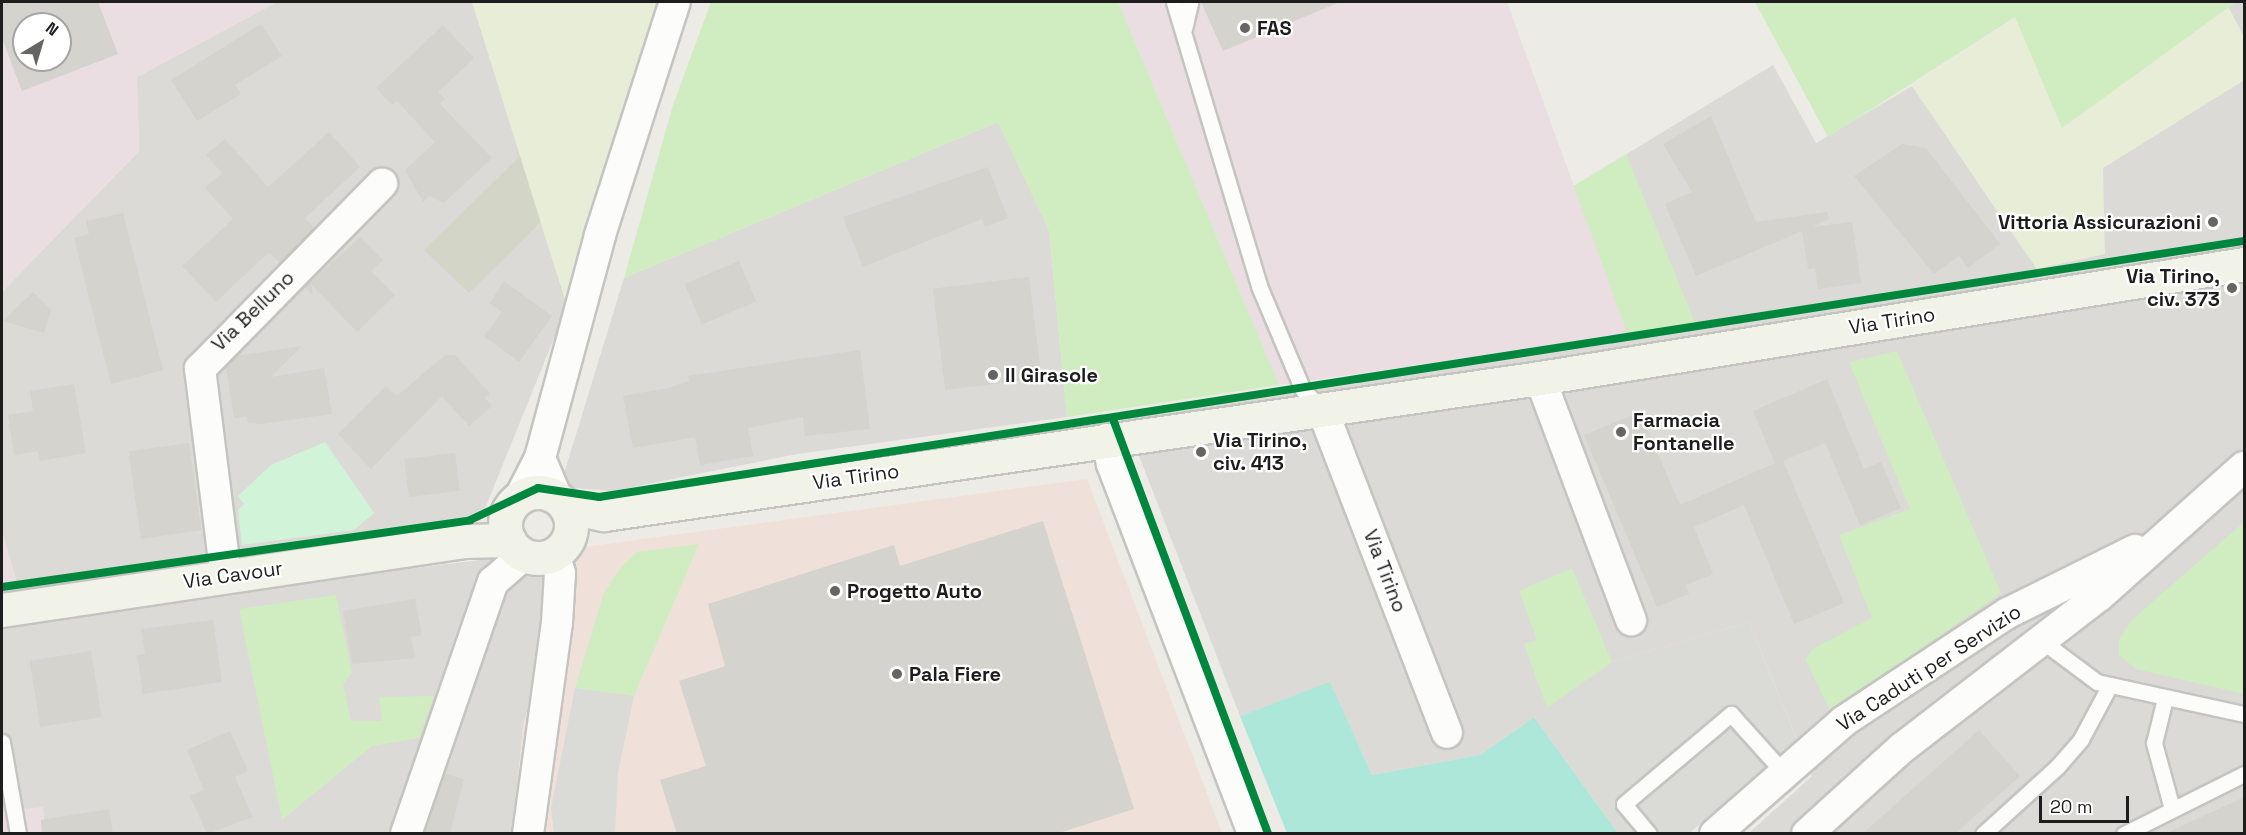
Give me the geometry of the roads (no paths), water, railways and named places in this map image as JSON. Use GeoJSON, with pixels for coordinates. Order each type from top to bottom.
{"type":"FeatureCollection","features":[{"type":"Feature","properties":{"kind":"street"},"geometry":{"type":"LineString","coordinates":[[528,834],[557,623],[561,573],[538,524],[540,458],[600,235],[675,2]]}},
{"type":"Feature","properties":{"kind":"street","name":"Via Belluno"},"geometry":{"type":"LineString","coordinates":[[226,576],[200,369],[382,184]]}},
{"type":"Feature","properties":{"kind":"street","name":"Via Tirino"},"geometry":{"type":"LineString","coordinates":[[538,524],[1540,378],[2244,264]]}},
{"type":"Feature","properties":{"kind":"street"},"geometry":{"type":"LineString","coordinates":[[1540,378],[1631,620]]}},
{"type":"Feature","properties":{"kind":"street","name":"Via Tirino"},"geometry":{"type":"LineString","coordinates":[[1322,409],[1448,733]]}},
{"type":"Feature","properties":{"kind":"street"},"geometry":{"type":"LineString","coordinates":[[1107,440],[1112,464],[1253,834]]}},
{"type":"Feature","properties":{"kind":"street","name":"Via Caduti per Servizio"},"geometry":{"type":"LineString","coordinates":[[1807,834],[1902,748],[2043,641],[2244,467]]}},
{"type":"Feature","properties":{"kind":"street"},"geometry":{"type":"LineString","coordinates":[[406,834],[493,582],[538,524]]}},
{"type":"Feature","properties":{"kind":"street","name":"Via Cavour"},"geometry":{"type":"LineString","coordinates":[[2,610],[465,541],[538,524]]}},
{"type":"Feature","properties":{"kind":"street","name":"Via Caduti per Servizio"},"geometry":{"type":"LineString","coordinates":[[1715,834],[1844,721],[2008,613],[2164,535]]}},
{"type":"Feature","properties":{"kind":"lane"},"geometry":{"type":"LineString","coordinates":[[1174,2],[1184,29],[1259,285],[1304,390],[1322,409]]}},
{"type":"Feature","properties":{"kind":"lane"},"geometry":{"type":"LineString","coordinates":[[1184,29],[1190,2]]}},
{"type":"Feature","properties":{"kind":"lane"},"geometry":{"type":"LineString","coordinates":[[2043,641],[2097,682],[2244,714]]}},
{"type":"Feature","properties":{"kind":"lane"},"geometry":{"type":"LineString","coordinates":[[1983,834],[2057,767],[2081,739],[2110,685]]}},
{"type":"Feature","properties":{"kind":"lane"},"geometry":{"type":"LineString","coordinates":[[2165,698],[2154,743],[2172,809]]}},
{"type":"Feature","properties":{"kind":"lane"},"geometry":{"type":"LineString","coordinates":[[1648,834],[1624,804],[1731,714],[1784,773]]}},
{"type":"Feature","properties":{"kind":"lane"},"geometry":{"type":"LineString","coordinates":[[2,742],[18,834]]}},
{"type":"Feature","properties":{"kind":"lane"},"geometry":{"type":"LineString","coordinates":[[2124,834],[2244,774]]}},
{"type":"Feature","properties":{"kind":"place","name":"FAS"},"geometry":{"type":"Point","coordinates":[1245,28]}},
{"type":"Feature","properties":{"kind":"place","name":"Vittoria Assicurazioni"},"geometry":{"type":"Point","coordinates":[2213,222]}},
{"type":"Feature","properties":{"kind":"place","name":"Via Tirino, civ. 373"},"geometry":{"type":"Point","coordinates":[2232,288]}},
{"type":"Feature","properties":{"kind":"place","name":"Il Girasole"},"geometry":{"type":"Point","coordinates":[993,375]}},
{"type":"Feature","properties":{"kind":"place","name":"Farmacia Fontanelle"},"geometry":{"type":"Point","coordinates":[1621,432]}},
{"type":"Feature","properties":{"kind":"place","name":"Via Tirino, civ. 413"},"geometry":{"type":"Point","coordinates":[1201,452]}},
{"type":"Feature","properties":{"kind":"place","name":"Progetto Auto"},"geometry":{"type":"Point","coordinates":[835,591]}},
{"type":"Feature","properties":{"kind":"place","name":"Pala Fiere"},"geometry":{"type":"Point","coordinates":[897,674]}}]}
